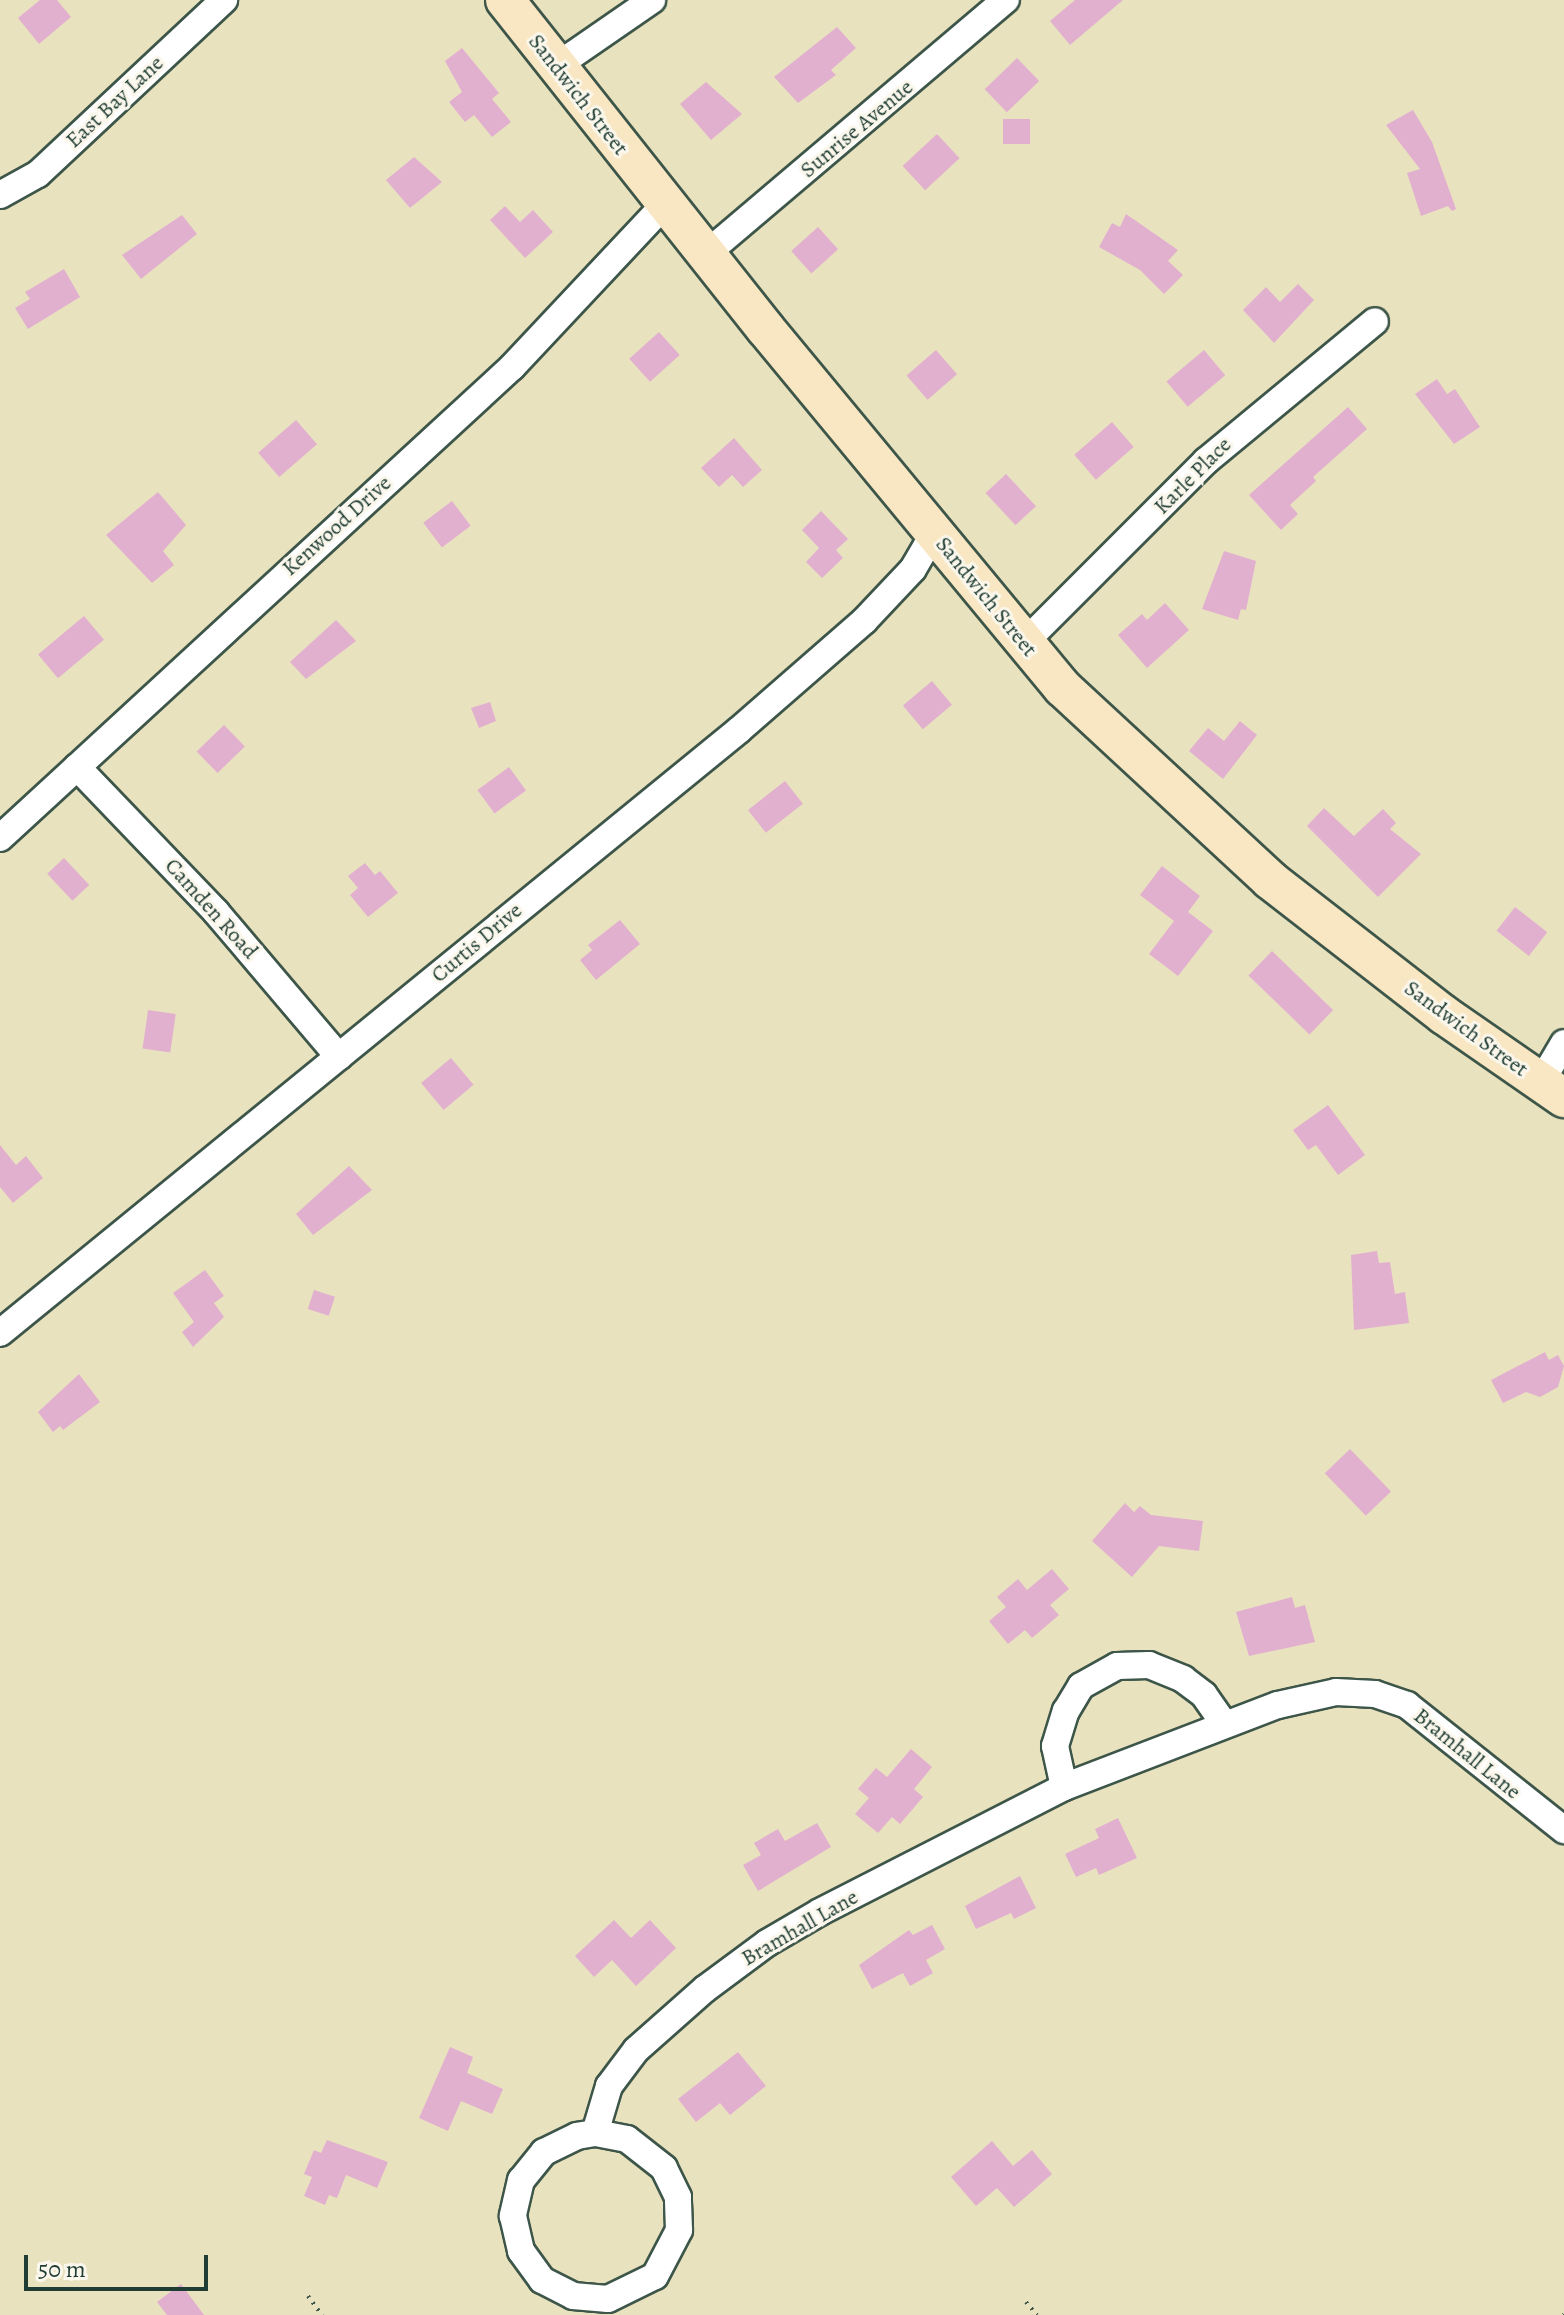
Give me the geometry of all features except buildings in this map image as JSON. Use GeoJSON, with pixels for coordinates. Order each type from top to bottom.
{"type":"FeatureCollection","features":[{"type":"Feature","properties":{"kind":"street","name":"East Bay Lane"},"geometry":{"type":"LineString","coordinates":[[0,195],[38,174],[224,0]]}},
{"type":"Feature","properties":{"kind":"street","name":"Sandwich Street"},"geometry":{"type":"LineString","coordinates":[[505,0],[665,204],[1023,644],[1128,753],[1270,880],[1552,1090]]}},
{"type":"Feature","properties":{"kind":"street"},"geometry":{"type":"LineString","coordinates":[[555,67],[652,0]]}},
{"type":"Feature","properties":{"kind":"street","name":"Sunrise Avenue"},"geometry":{"type":"LineString","coordinates":[[706,254],[1006,0]]}},
{"type":"Feature","properties":{"kind":"street","name":"Kenwood Drive"},"geometry":{"type":"LineString","coordinates":[[0,838],[512,367],[665,204]]}},
{"type":"Feature","properties":{"kind":"street","name":"Karle Place"},"geometry":{"type":"LineString","coordinates":[[1023,644],[1206,461],[1375,321]]}},
{"type":"Feature","properties":{"kind":"street","name":"Curtis Drive"},"geometry":{"type":"LineString","coordinates":[[0,1333],[739,730],[864,621],[913,569],[934,533]]}},
{"type":"Feature","properties":{"kind":"street","name":"Camden Road"},"geometry":{"type":"LineString","coordinates":[[77,767],[216,912],[339,1057]]}},
{"type":"Feature","properties":{"kind":"street"},"geometry":{"type":"LineString","coordinates":[[1552,1090],[1564,1043]]}},
{"type":"Feature","properties":{"kind":"street"},"geometry":{"type":"LineString","coordinates":[[1064,1787],[1055,1746],[1066,1711],[1081,1686],[1117,1666],[1149,1665],[1183,1679],[1204,1695],[1224,1724]]}},
{"type":"Feature","properties":{"kind":"street","name":"Bramhall Lane"},"geometry":{"type":"LineString","coordinates":[[595,2133],[609,2086],[636,2050],[742,1961],[820,1912],[1064,1787],[1224,1724],[1336,1692],[1375,1694],[1407,1705],[1564,1830]]}},
{"type":"Feature","properties":{"kind":"street"},"geometry":{"type":"LineString","coordinates":[[595,2133],[627,2139],[654,2156],[672,2182],[680,2213],[666,2263],[641,2287],[608,2299],[573,2296],[542,2280],[521,2251],[513,2216],[521,2180],[531,2165],[560,2142],[595,2133]]}},
{"type":"Feature","properties":{"kind":"path"},"geometry":{"type":"LineString","coordinates":[[308,2296],[322,2315]]}},
{"type":"Feature","properties":{"kind":"path"},"geometry":{"type":"LineString","coordinates":[[1026,2302],[1037,2315]]}}]}
